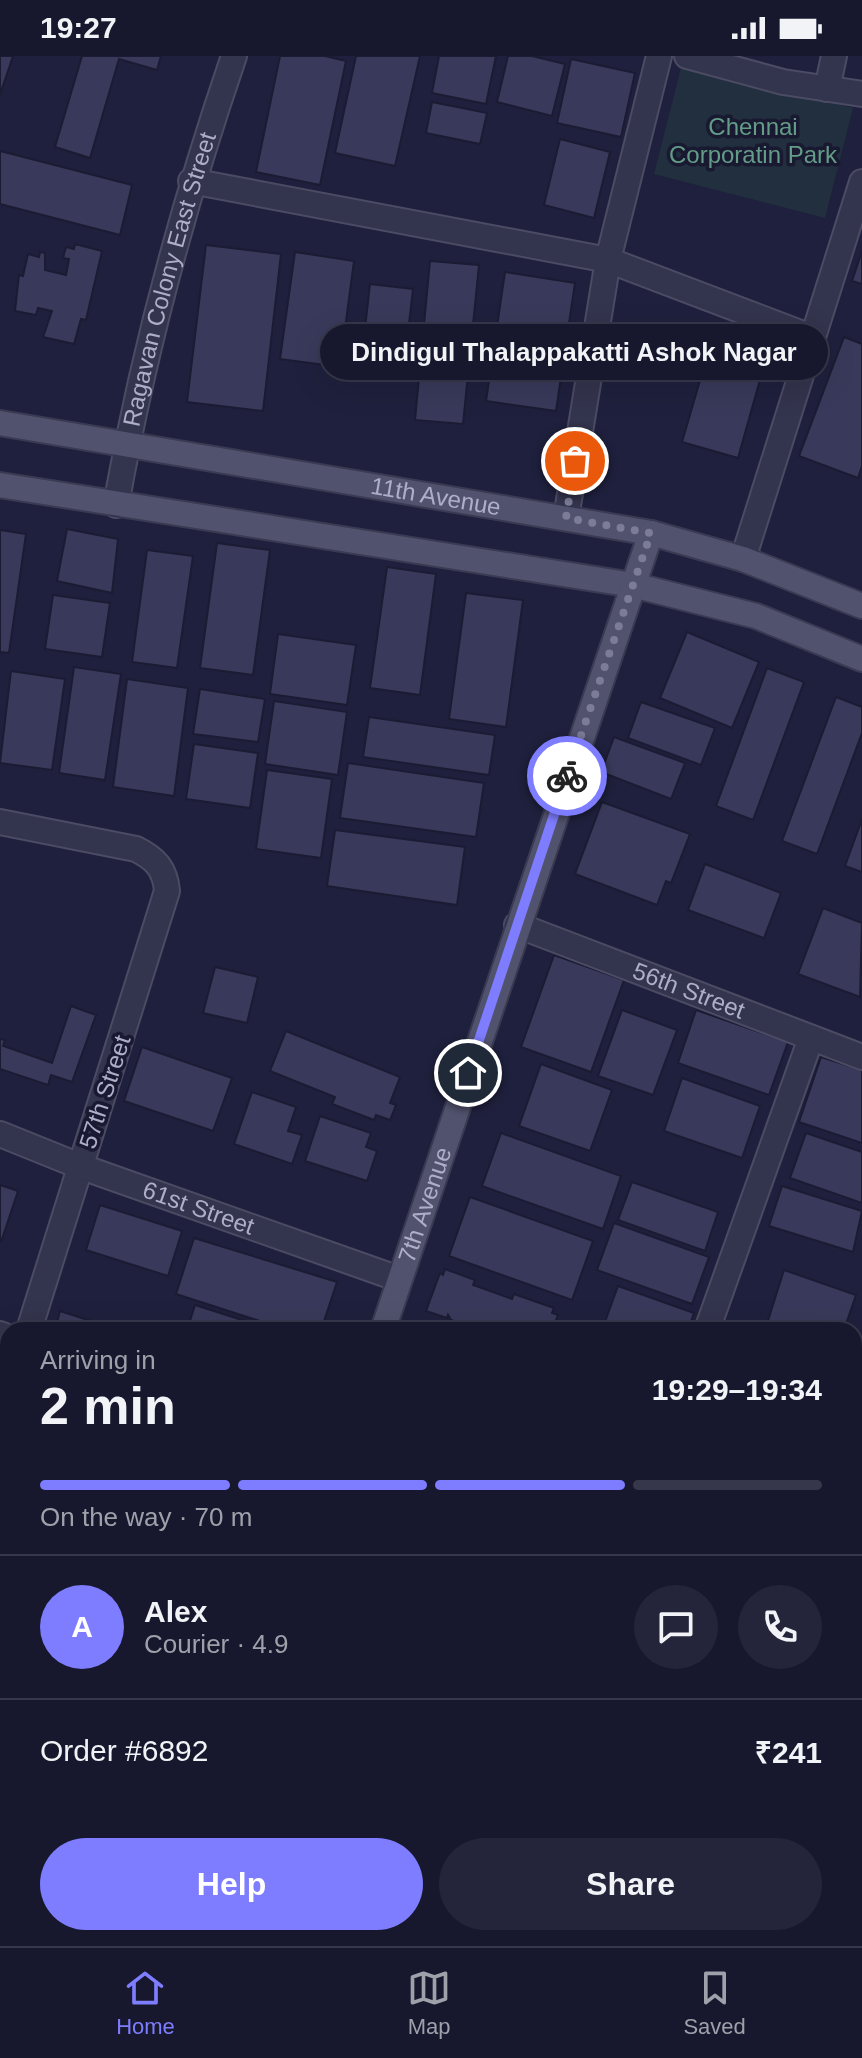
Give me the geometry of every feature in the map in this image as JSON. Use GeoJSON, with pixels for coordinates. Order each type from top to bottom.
{"type":"FeatureCollection","features":[{"type":"Feature","properties":{"kind":"main road","name":"11th Avenue"},"geometry":{"type":"LineString","coordinates":[[0,423],[651,533],[743,559],[862,606]]}},
{"type":"Feature","properties":{"kind":"main road"},"geometry":{"type":"LineString","coordinates":[[0,485],[633,585],[756,616],[862,659]]}},
{"type":"Feature","properties":{"kind":"main road","name":"7th Avenue"},"geometry":{"type":"LineString","coordinates":[[386,1322],[651,533]]}},
{"type":"Feature","properties":{"kind":"street","name":"Ragavan Colony East Street"},"geometry":{"type":"LineString","coordinates":[[116,505],[127,443],[191,181],[234,56]]}},
{"type":"Feature","properties":{"kind":"street"},"geometry":{"type":"LineString","coordinates":[[566,518],[608,260],[659,56]]}},
{"type":"Feature","properties":{"kind":"street"},"geometry":{"type":"LineString","coordinates":[[687,56],[783,82],[862,94]]}},
{"type":"Feature","properties":{"kind":"street"},"geometry":{"type":"LineString","coordinates":[[827,89],[834,56]]}},
{"type":"Feature","properties":{"kind":"street"},"geometry":{"type":"LineString","coordinates":[[191,181],[608,260],[811,337]]}},
{"type":"Feature","properties":{"kind":"street"},"geometry":{"type":"LineString","coordinates":[[743,559],[862,182]]}},
{"type":"Feature","properties":{"kind":"street","name":"57th Street"},"geometry":{"type":"LineString","coordinates":[[0,822],[136,849],[151,857],[165,874],[164,907],[32,1322]]}},
{"type":"Feature","properties":{"kind":"street","name":"56th Street"},"geometry":{"type":"LineString","coordinates":[[517,925],[862,1057]]}},
{"type":"Feature","properties":{"kind":"street"},"geometry":{"type":"LineString","coordinates":[[710,1322],[811,1038]]}},
{"type":"Feature","properties":{"kind":"street","name":"61st Street"},"geometry":{"type":"LineString","coordinates":[[0,1134],[82,1167],[399,1279]]}},
{"type":"Feature","properties":{"kind":"green space","name":"Chennai Corporatin Park"},"geometry":{"type":"Polygon","coordinates":[[[682,64],[853,108],[825,218],[654,174],[682,64]]]}},
{"type":"Feature","properties":{"kind":"building"},"geometry":{"type":"Polygon","coordinates":[[[0,56],[13,56],[0,95],[0,56]]]}},
{"type":"Feature","properties":{"kind":"building"},"geometry":{"type":"Polygon","coordinates":[[[82,56],[161,56],[157,70],[119,59],[90,158],[55,147],[82,56]]]}},
{"type":"Feature","properties":{"kind":"building"},"geometry":{"type":"Polygon","coordinates":[[[280,56],[325,56],[346,61],[320,185],[256,172],[280,56]]]}},
{"type":"Feature","properties":{"kind":"building"},"geometry":{"type":"Polygon","coordinates":[[[356,56],[420,56],[395,166],[335,153],[356,56]]]}},
{"type":"Feature","properties":{"kind":"building"},"geometry":{"type":"Polygon","coordinates":[[[439,56],[496,56],[486,104],[432,93],[439,56]]]}},
{"type":"Feature","properties":{"kind":"building"},"geometry":{"type":"Polygon","coordinates":[[[508,56],[532,56],[565,64],[552,116],[497,102],[508,56]]]}},
{"type":"Feature","properties":{"kind":"building"},"geometry":{"type":"Polygon","coordinates":[[[571,59],[635,73],[621,137],[557,123],[571,59]]]}},
{"type":"Feature","properties":{"kind":"building"},"geometry":{"type":"Polygon","coordinates":[[[432,102],[487,113],[480,144],[426,133],[432,102]]]}},
{"type":"Feature","properties":{"kind":"building"},"geometry":{"type":"Polygon","coordinates":[[[560,139],[610,152],[594,218],[544,205],[560,139]]]}},
{"type":"Feature","properties":{"kind":"building"},"geometry":{"type":"Polygon","coordinates":[[[0,151],[132,185],[120,235],[0,204],[0,151]]]}},
{"type":"Feature","properties":{"kind":"building"},"geometry":{"type":"Polygon","coordinates":[[[75,244],[102,251],[86,320],[81,319],[74,344],[43,337],[52,311],[38,308],[36,315],[15,311],[19,275],[23,276],[28,254],[39,257],[40,252],[45,253],[45,270],[66,275],[69,259],[63,258],[66,247],[74,249],[75,244]]]}},
{"type":"Feature","properties":{"kind":"building"},"geometry":{"type":"Polygon","coordinates":[[[206,245],[281,254],[263,411],[187,402],[206,245]]]}},
{"type":"Feature","properties":{"kind":"building"},"geometry":{"type":"Polygon","coordinates":[[[862,251],[862,284],[852,281],[862,251]]]}},
{"type":"Feature","properties":{"kind":"building"},"geometry":{"type":"Polygon","coordinates":[[[295,252],[354,261],[340,367],[280,359],[295,252]]]}},
{"type":"Feature","properties":{"kind":"building"},"geometry":{"type":"Polygon","coordinates":[[[430,261],[479,265],[463,424],[415,420],[430,261]]]}},
{"type":"Feature","properties":{"kind":"building"},"geometry":{"type":"Polygon","coordinates":[[[505,272],[575,283],[556,411],[486,401],[505,272]]]}},
{"type":"Feature","properties":{"kind":"building"},"geometry":{"type":"Polygon","coordinates":[[[370,284],[413,289],[404,368],[361,364],[370,284]]]}},
{"type":"Feature","properties":{"kind":"building"},"geometry":{"type":"Polygon","coordinates":[[[844,337],[862,344],[862,466],[858,478],[799,456],[844,337]]]}},
{"type":"Feature","properties":{"kind":"building"},"geometry":{"type":"Polygon","coordinates":[[[708,353],[763,369],[738,458],[682,442],[708,353]]]}},
{"type":"Feature","properties":{"kind":"building"},"geometry":{"type":"Polygon","coordinates":[[[67,529],[118,539],[112,593],[57,581],[67,529]]]}},
{"type":"Feature","properties":{"kind":"building"},"geometry":{"type":"Polygon","coordinates":[[[0,530],[26,534],[9,653],[0,652],[0,530]]]}},
{"type":"Feature","properties":{"kind":"building"},"geometry":{"type":"Polygon","coordinates":[[[217,543],[270,550],[253,675],[200,668],[217,543]]]}},
{"type":"Feature","properties":{"kind":"building"},"geometry":{"type":"Polygon","coordinates":[[[147,550],[193,556],[177,668],[132,662],[147,550]]]}},
{"type":"Feature","properties":{"kind":"building"},"geometry":{"type":"Polygon","coordinates":[[[387,567],[436,574],[420,695],[370,688],[387,567]]]}},
{"type":"Feature","properties":{"kind":"building"},"geometry":{"type":"Polygon","coordinates":[[[466,593],[523,600],[506,727],[449,719],[466,593]]]}},
{"type":"Feature","properties":{"kind":"building"},"geometry":{"type":"Polygon","coordinates":[[[53,595],[110,603],[102,657],[45,649],[53,595]]]}},
{"type":"Feature","properties":{"kind":"building"},"geometry":{"type":"Polygon","coordinates":[[[687,632],[759,662],[732,728],[660,698],[687,632]]]}},
{"type":"Feature","properties":{"kind":"building"},"geometry":{"type":"Polygon","coordinates":[[[278,634],[356,645],[347,705],[270,694],[278,634]]]}},
{"type":"Feature","properties":{"kind":"building"},"geometry":{"type":"Polygon","coordinates":[[[74,667],[121,674],[105,780],[59,773],[74,667]]]}},
{"type":"Feature","properties":{"kind":"building"},"geometry":{"type":"Polygon","coordinates":[[[767,668],[804,682],[753,820],[716,806],[767,668]]]}},
{"type":"Feature","properties":{"kind":"building"},"geometry":{"type":"Polygon","coordinates":[[[11,671],[65,679],[52,770],[0,763],[11,671]]]}},
{"type":"Feature","properties":{"kind":"building"},"geometry":{"type":"Polygon","coordinates":[[[127,679],[188,688],[174,796],[113,787],[127,679]]]}},
{"type":"Feature","properties":{"kind":"building"},"geometry":{"type":"Polygon","coordinates":[[[200,689],[265,699],[258,742],[193,734],[200,689]]]}},
{"type":"Feature","properties":{"kind":"building"},"geometry":{"type":"Polygon","coordinates":[[[836,697],[862,707],[862,733],[817,854],[782,841],[836,697]]]}},
{"type":"Feature","properties":{"kind":"building"},"geometry":{"type":"Polygon","coordinates":[[[274,701],[347,712],[338,775],[265,764],[274,701]]]}},
{"type":"Feature","properties":{"kind":"building"},"geometry":{"type":"Polygon","coordinates":[[[641,702],[715,728],[701,765],[628,738],[641,702]]]}},
{"type":"Feature","properties":{"kind":"building"},"geometry":{"type":"Polygon","coordinates":[[[369,717],[495,735],[489,775],[363,757],[369,717]]]}},
{"type":"Feature","properties":{"kind":"building"},"geometry":{"type":"Polygon","coordinates":[[[614,737],[685,763],[671,799],[601,772],[614,737]]]}},
{"type":"Feature","properties":{"kind":"building"},"geometry":{"type":"Polygon","coordinates":[[[194,744],[258,753],[250,808],[186,799],[194,744]]]}},
{"type":"Feature","properties":{"kind":"building"},"geometry":{"type":"Polygon","coordinates":[[[348,763],[484,783],[476,837],[340,818],[348,763]]]}},
{"type":"Feature","properties":{"kind":"building"},"geometry":{"type":"Polygon","coordinates":[[[267,770],[332,779],[321,858],[256,849],[267,770]]]}},
{"type":"Feature","properties":{"kind":"building"},"geometry":{"type":"Polygon","coordinates":[[[602,802],[690,834],[671,883],[666,881],[657,905],[575,874],[602,802]]]}},
{"type":"Feature","properties":{"kind":"building"},"geometry":{"type":"Polygon","coordinates":[[[862,819],[862,872],[845,866],[862,819]]]}},
{"type":"Feature","properties":{"kind":"building"},"geometry":{"type":"Polygon","coordinates":[[[335,830],[465,847],[457,905],[327,886],[335,830]]]}},
{"type":"Feature","properties":{"kind":"building"},"geometry":{"type":"Polygon","coordinates":[[[705,864],[781,893],[764,938],[688,910],[705,864]]]}},
{"type":"Feature","properties":{"kind":"building"},"geometry":{"type":"Polygon","coordinates":[[[823,908],[862,923],[860,997],[798,974],[823,908]]]}},
{"type":"Feature","properties":{"kind":"building"},"geometry":{"type":"Polygon","coordinates":[[[554,955],[624,980],[591,1072],[521,1047],[554,955]]]}},
{"type":"Feature","properties":{"kind":"building"},"geometry":{"type":"Polygon","coordinates":[[[215,967],[258,977],[247,1023],[203,1013],[215,967]]]}},
{"type":"Feature","properties":{"kind":"building"},"geometry":{"type":"Polygon","coordinates":[[[71,1006],[96,1015],[72,1082],[51,1075],[48,1085],[0,1069],[0,1039],[5,1040],[3,1046],[52,1063],[71,1006]]]}},
{"type":"Feature","properties":{"kind":"building"},"geometry":{"type":"Polygon","coordinates":[[[622,1010],[677,1030],[653,1095],[598,1076],[622,1010]]]}},
{"type":"Feature","properties":{"kind":"building"},"geometry":{"type":"Polygon","coordinates":[[[696,1010],[788,1042],[769,1095],[678,1063],[696,1010]]]}},
{"type":"Feature","properties":{"kind":"building"},"geometry":{"type":"Polygon","coordinates":[[[286,1031],[400,1077],[390,1103],[396,1105],[390,1120],[376,1115],[374,1120],[332,1104],[335,1097],[270,1071],[286,1031]]]}},
{"type":"Feature","properties":{"kind":"building"},"geometry":{"type":"Polygon","coordinates":[[[142,1047],[232,1078],[213,1131],[124,1101],[142,1047]]]}},
{"type":"Feature","properties":{"kind":"building"},"geometry":{"type":"Polygon","coordinates":[[[821,1057],[862,1070],[862,1143],[799,1122],[821,1057]]]}},
{"type":"Feature","properties":{"kind":"building"},"geometry":{"type":"Polygon","coordinates":[[[541,1064],[612,1090],[590,1151],[519,1126],[541,1064]]]}},
{"type":"Feature","properties":{"kind":"building"},"geometry":{"type":"Polygon","coordinates":[[[682,1078],[760,1106],[742,1158],[664,1131],[682,1078]]]}},
{"type":"Feature","properties":{"kind":"building"},"geometry":{"type":"Polygon","coordinates":[[[252,1092],[296,1107],[288,1131],[302,1135],[292,1164],[234,1144],[252,1092]]]}},
{"type":"Feature","properties":{"kind":"building"},"geometry":{"type":"Polygon","coordinates":[[[320,1116],[371,1133],[366,1147],[377,1151],[367,1181],[305,1161],[320,1116]]]}},
{"type":"Feature","properties":{"kind":"building"},"geometry":{"type":"Polygon","coordinates":[[[501,1133],[621,1176],[603,1229],[482,1186],[501,1133]]]}},
{"type":"Feature","properties":{"kind":"building"},"geometry":{"type":"Polygon","coordinates":[[[806,1133],[862,1152],[862,1203],[790,1178],[806,1133]]]}},
{"type":"Feature","properties":{"kind":"building"},"geometry":{"type":"Polygon","coordinates":[[[632,1182],[718,1212],[705,1251],[618,1220],[632,1182]]]}},
{"type":"Feature","properties":{"kind":"building"},"geometry":{"type":"Polygon","coordinates":[[[0,1185],[18,1191],[1,1242],[0,1242],[0,1185]]]}},
{"type":"Feature","properties":{"kind":"building"},"geometry":{"type":"Polygon","coordinates":[[[782,1186],[862,1211],[853,1252],[769,1226],[782,1186]]]}},
{"type":"Feature","properties":{"kind":"building"},"geometry":{"type":"Polygon","coordinates":[[[470,1197],[593,1241],[572,1300],[449,1256],[470,1197]]]}},
{"type":"Feature","properties":{"kind":"building"},"geometry":{"type":"Polygon","coordinates":[[[100,1205],[182,1231],[168,1276],[86,1250],[100,1205]]]}},
{"type":"Feature","properties":{"kind":"building"},"geometry":{"type":"Polygon","coordinates":[[[614,1223],[709,1257],[692,1304],[597,1270],[614,1223]]]}},
{"type":"Feature","properties":{"kind":"building"},"geometry":{"type":"Polygon","coordinates":[[[194,1238],[337,1282],[324,1322],[263,1322],[176,1294],[194,1238]]]}},
{"type":"Feature","properties":{"kind":"building"},"geometry":{"type":"Polygon","coordinates":[[[445,1269],[475,1280],[473,1285],[512,1299],[514,1294],[554,1308],[552,1313],[558,1315],[555,1322],[451,1320],[448,1315],[447,1318],[426,1311],[440,1273],[443,1275],[445,1269]]]}},
{"type":"Feature","properties":{"kind":"building"},"geometry":{"type":"Polygon","coordinates":[[[784,1270],[856,1295],[847,1322],[768,1322],[784,1270]]]}},
{"type":"Feature","properties":{"kind":"building"},"geometry":{"type":"Polygon","coordinates":[[[618,1286],[694,1313],[691,1322],[605,1322],[618,1286]]]}},
{"type":"Feature","properties":{"kind":"building"},"geometry":{"type":"Polygon","coordinates":[[[195,1305],[248,1322],[190,1322],[195,1305]]]}},
{"type":"Feature","properties":{"kind":"building"},"geometry":{"type":"Polygon","coordinates":[[[60,1311],[94,1322],[57,1322],[60,1311]]]}},
{"type":"Feature","properties":{"kind":"way so far"},"geometry":{"type":"LineString","coordinates":[[567,776],[651,533],[566,518],[575,461]]}},
{"type":"Feature","properties":{"kind":"place","name":"Dindigul Thalappakatti Ashok Nagar"},"geometry":{"type":"Point","coordinates":[575,461]}},
{"type":"Feature","properties":{"kind":"route"},"geometry":{"type":"LineString","coordinates":[[468,1073],[567,776]]}}]}
